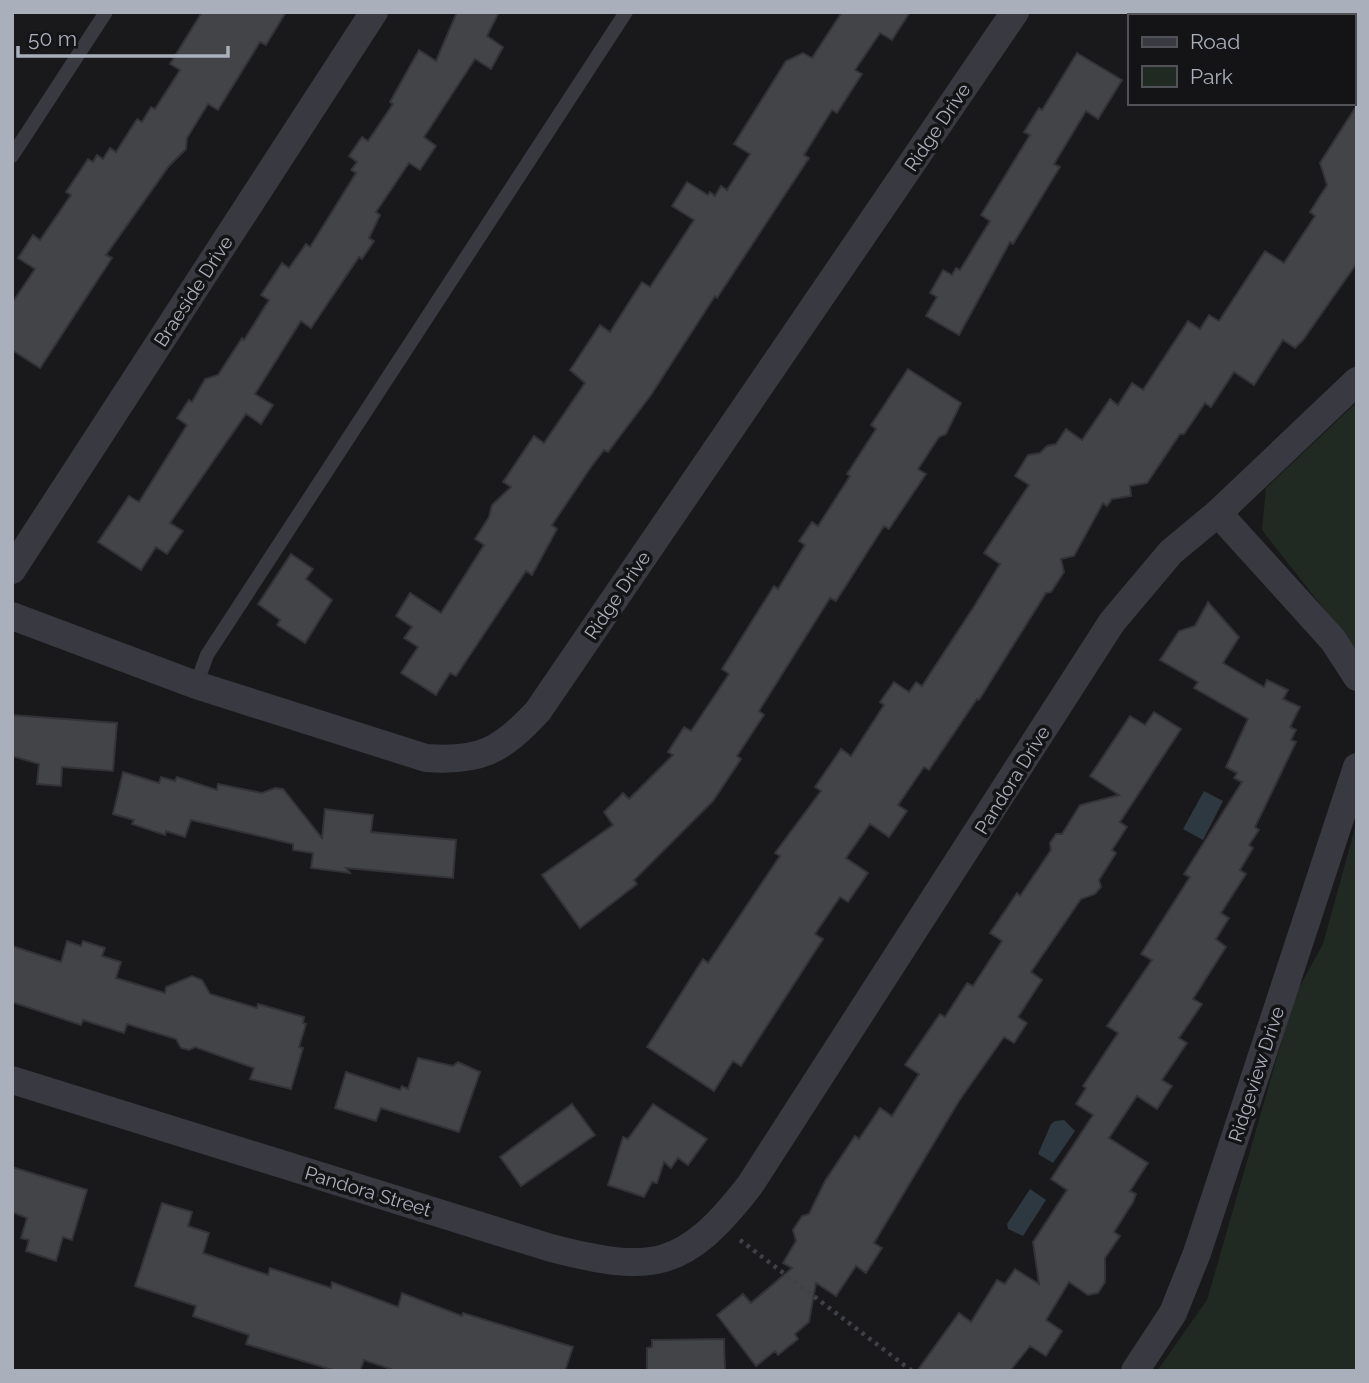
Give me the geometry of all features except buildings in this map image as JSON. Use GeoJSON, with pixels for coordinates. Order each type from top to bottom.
{"type":"FeatureCollection","features":[{"type":"Feature","properties":{"kind":"street","name":"Braeside Drive"},"geometry":{"type":"LineString","coordinates":[[12,570],[374,12]]}},
{"type":"Feature","properties":{"kind":"street","name":"Ridge Drive"},"geometry":{"type":"LineString","coordinates":[[12,617],[196,685],[426,758],[461,760],[493,750],[517,733],[538,711],[1015,12]]}},
{"type":"Feature","properties":{"kind":"street","name":"Pandora Drive"},"geometry":{"type":"LineString","coordinates":[[725,1229],[750,1185],[1112,622],[1171,552],[1218,513],[1357,380]]}},
{"type":"Feature","properties":{"kind":"street"},"geometry":{"type":"LineString","coordinates":[[1218,513],[1333,640],[1357,677]]}},
{"type":"Feature","properties":{"kind":"street","name":"Ridgeview Drive"},"geometry":{"type":"LineString","coordinates":[[1135,1371],[1173,1313],[1197,1253],[1357,767]]}},
{"type":"Feature","properties":{"kind":"street","name":"Pandora Street"},"geometry":{"type":"LineString","coordinates":[[12,1080],[551,1248],[606,1262],[644,1264],[667,1257],[725,1229]]}},
{"type":"Feature","properties":{"kind":"lane"},"geometry":{"type":"LineString","coordinates":[[12,156],[106,12]]}},
{"type":"Feature","properties":{"kind":"lane"},"geometry":{"type":"LineString","coordinates":[[196,685],[207,656],[626,12]]}},
{"type":"Feature","properties":{"kind":"path"},"geometry":{"type":"LineString","coordinates":[[725,1229],[912,1371]]}},
{"type":"Feature","properties":{"kind":"green space"},"geometry":{"type":"Polygon","coordinates":[[[1357,402],[1357,651],[1262,530],[1266,488],[1357,402]]]}},
{"type":"Feature","properties":{"kind":"green space"},"geometry":{"type":"Polygon","coordinates":[[[1357,821],[1357,1371],[1157,1371],[1207,1300],[1295,995],[1323,944],[1357,821]]]}},
{"type":"Feature","properties":{"kind":"shaded area"},"geometry":{"type":"Polygon","coordinates":[[[1204,791],[1223,801],[1203,840],[1183,829],[1204,791]]]}},
{"type":"Feature","properties":{"kind":"shaded area"},"geometry":{"type":"Polygon","coordinates":[[[1064,1120],[1075,1131],[1053,1163],[1038,1154],[1051,1124],[1064,1120]]]}},
{"type":"Feature","properties":{"kind":"shaded area"},"geometry":{"type":"Polygon","coordinates":[[[1030,1189],[1046,1200],[1023,1236],[1008,1229],[1007,1224],[1030,1189]]]}}]}
